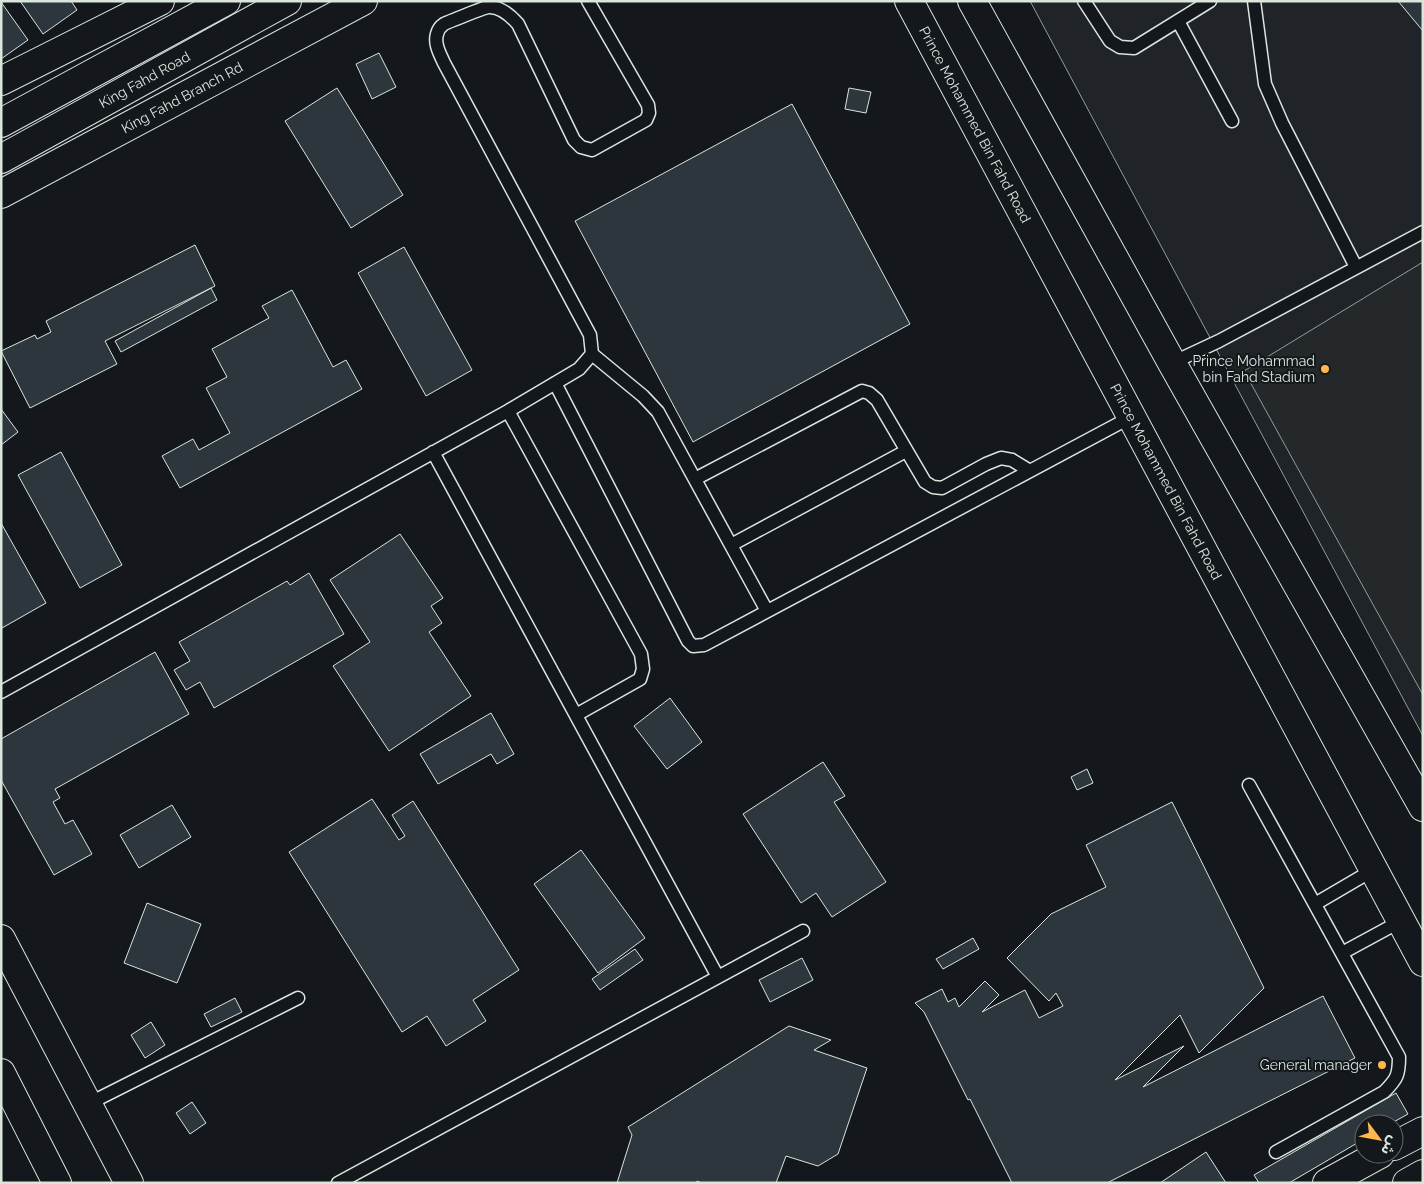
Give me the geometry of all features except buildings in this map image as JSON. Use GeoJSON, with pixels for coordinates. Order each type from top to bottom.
{"type":"FeatureCollection","features":[{"type":"Feature","properties":{"kind":"main road"},"geometry":{"type":"LineString","coordinates":[[1,81],[160,1]]}},
{"type":"Feature","properties":{"kind":"main road"},"geometry":{"type":"LineString","coordinates":[[1,123],[226,1]]}},
{"type":"Feature","properties":{"kind":"main road","name":"King Fahd Road"},"geometry":{"type":"LineString","coordinates":[[1,159],[287,1]]}},
{"type":"Feature","properties":{"kind":"main road","name":"King Fahd Branch Rd"},"geometry":{"type":"LineString","coordinates":[[1,194],[363,1]]}},
{"type":"Feature","properties":{"kind":"main road","name":"Prince Mohammed Bin Fahd Road"},"geometry":{"type":"LineString","coordinates":[[909,1],[1423,962]]}},
{"type":"Feature","properties":{"kind":"main road"},"geometry":{"type":"LineString","coordinates":[[972,1],[1172,364],[1423,807]]}},
{"type":"Feature","properties":{"kind":"main road"},"geometry":{"type":"LineString","coordinates":[[1,939],[129,1183]]}},
{"type":"Feature","properties":{"kind":"main road"},"geometry":{"type":"LineString","coordinates":[[1,1073],[57,1183]]}},
{"type":"Feature","properties":{"kind":"main road"},"geometry":{"type":"LineString","coordinates":[[1404,1141],[1423,1131]]}},
{"type":"Feature","properties":{"kind":"main road"},"geometry":{"type":"LineString","coordinates":[[1327,1183],[1362,1164]]}},
{"type":"Feature","properties":{"kind":"main road"},"geometry":{"type":"LineString","coordinates":[[1407,1183],[1423,1174]]}},
{"type":"Feature","properties":{"kind":"lane"},"geometry":{"type":"LineString","coordinates":[[588,1],[648,105],[649,113],[646,120],[592,150],[580,147],[574,140],[518,24],[510,15],[489,7],[443,25],[438,32],[436,40],[438,51],[590,335],[592,354],[643,396],[658,412],[767,611]]}},
{"type":"Feature","properties":{"kind":"lane"},"geometry":{"type":"LineString","coordinates":[[1084,1],[1110,41],[1120,47],[1134,48],[1210,1]]}},
{"type":"Feature","properties":{"kind":"lane"},"geometry":{"type":"LineString","coordinates":[[1254,1],[1265,84],[1282,123],[1356,267]]}},
{"type":"Feature","properties":{"kind":"lane"},"geometry":{"type":"LineString","coordinates":[[1178,21],[1232,121]]}},
{"type":"Feature","properties":{"kind":"lane"},"geometry":{"type":"LineString","coordinates":[[1172,364],[1219,341],[1423,232]]}},
{"type":"Feature","properties":{"kind":"lane"},"geometry":{"type":"LineString","coordinates":[[1,692],[508,411],[579,369],[592,354]]}},
{"type":"Feature","properties":{"kind":"lane"},"geometry":{"type":"LineString","coordinates":[[555,383],[688,641],[693,646],[704,645],[1131,417]]}},
{"type":"Feature","properties":{"kind":"lane"},"geometry":{"type":"LineString","coordinates":[[695,479],[862,391],[869,393],[877,400],[925,482],[933,487],[942,488],[1001,458],[1012,460],[1030,471]]}},
{"type":"Feature","properties":{"kind":"lane"},"geometry":{"type":"LineString","coordinates":[[508,411],[640,654],[644,669],[640,679],[576,715]]}},
{"type":"Feature","properties":{"kind":"lane"},"geometry":{"type":"LineString","coordinates":[[730,545],[906,450]]}},
{"type":"Feature","properties":{"kind":"lane"},"geometry":{"type":"LineString","coordinates":[[433,452],[718,977]]}},
{"type":"Feature","properties":{"kind":"lane"},"geometry":{"type":"LineString","coordinates":[[1249,785],[1399,1057],[1399,1071],[1395,1081],[1384,1092],[1276,1152]]}},
{"type":"Feature","properties":{"kind":"lane"},"geometry":{"type":"LineString","coordinates":[[1315,904],[1373,870]]}},
{"type":"Feature","properties":{"kind":"lane"},"geometry":{"type":"LineString","coordinates":[[1342,953],[1400,921]]}},
{"type":"Feature","properties":{"kind":"lane"},"geometry":{"type":"LineString","coordinates":[[338,1183],[803,931]]}},
{"type":"Feature","properties":{"kind":"lane"},"geometry":{"type":"LineString","coordinates":[[88,1104],[298,998]]}},
{"type":"Feature","properties":{"kind":"shaded area","name":"Prince Mohammad bin Fahd Stadium"},"geometry":{"type":"Polygon","coordinates":[[[1030,1],[1423,1],[1423,736],[1030,1]]]}},
{"type":"Feature","properties":{"kind":"shaded area"},"geometry":{"type":"Polygon","coordinates":[[[1423,262],[1423,695],[1244,371],[1423,262]]]}},
{"type":"Feature","properties":{"kind":"place","name":"Prince Mohammad bin Fahd Stadium"},"geometry":{"type":"Point","coordinates":[1325,369]}},
{"type":"Feature","properties":{"kind":"place","name":"General manager"},"geometry":{"type":"Point","coordinates":[1382,1065]}}]}
